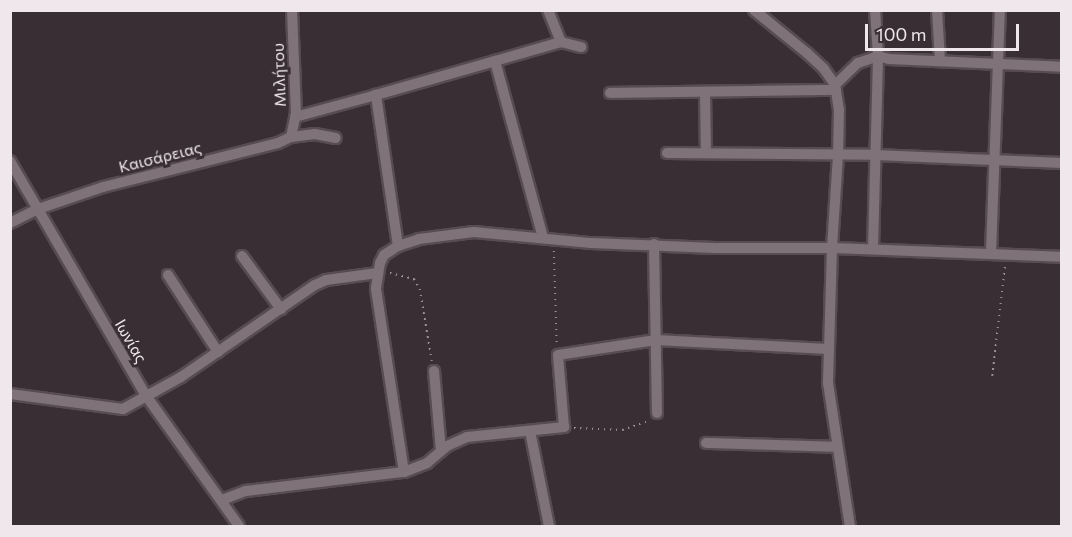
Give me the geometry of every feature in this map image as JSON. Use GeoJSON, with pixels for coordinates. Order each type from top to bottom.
{"type":"FeatureCollection","features":[{"type":"Feature","properties":{"kind":"street","name":"Μιλήτου"},"geometry":{"type":"LineString","coordinates":[[291,137],[296,117],[292,10]]}},
{"type":"Feature","properties":{"kind":"street"},"geometry":{"type":"LineString","coordinates":[[548,10],[561,42]]}},
{"type":"Feature","properties":{"kind":"street"},"geometry":{"type":"LineString","coordinates":[[754,10],[824,69],[835,88],[839,109],[828,383],[850,526]]}},
{"type":"Feature","properties":{"kind":"street"},"geometry":{"type":"LineString","coordinates":[[873,249],[878,56],[875,10]]}},
{"type":"Feature","properties":{"kind":"street"},"geometry":{"type":"LineString","coordinates":[[937,10],[940,60]]}},
{"type":"Feature","properties":{"kind":"street"},"geometry":{"type":"LineString","coordinates":[[991,253],[1000,64],[1000,10]]}},
{"type":"Feature","properties":{"kind":"street"},"geometry":{"type":"LineString","coordinates":[[296,117],[561,42],[581,47]]}},
{"type":"Feature","properties":{"kind":"street"},"geometry":{"type":"LineString","coordinates":[[610,93],[835,88],[858,63],[878,56],[888,59],[1062,67]]}},
{"type":"Feature","properties":{"kind":"street"},"geometry":{"type":"LineString","coordinates":[[495,61],[548,239]]}},
{"type":"Feature","properties":{"kind":"street"},"geometry":{"type":"LineString","coordinates":[[705,92],[706,153]]}},
{"type":"Feature","properties":{"kind":"street"},"geometry":{"type":"LineString","coordinates":[[376,95],[398,246]]}},
{"type":"Feature","properties":{"kind":"street","name":"Καισάρειας"},"geometry":{"type":"LineString","coordinates":[[10,223],[38,209],[103,187],[278,143],[291,137],[315,134],[336,138]]}},
{"type":"Feature","properties":{"kind":"street"},"geometry":{"type":"LineString","coordinates":[[667,153],[876,155],[1062,163]]}},
{"type":"Feature","properties":{"kind":"street","name":"Ιωνίας"},"geometry":{"type":"LineString","coordinates":[[10,161],[147,397],[239,526]]}},
{"type":"Feature","properties":{"kind":"street"},"geometry":{"type":"LineString","coordinates":[[404,472],[380,322],[378,273],[384,255],[398,246],[419,239],[474,232],[548,239],[738,248],[873,249],[1062,256]]}},
{"type":"Feature","properties":{"kind":"street"},"geometry":{"type":"LineString","coordinates":[[654,244],[657,413]]}},
{"type":"Feature","properties":{"kind":"street"},"geometry":{"type":"LineString","coordinates":[[242,256],[281,309]]}},
{"type":"Feature","properties":{"kind":"street"},"geometry":{"type":"LineString","coordinates":[[10,394],[123,409],[147,397],[218,352],[326,280],[378,273]]}},
{"type":"Feature","properties":{"kind":"street"},"geometry":{"type":"LineString","coordinates":[[168,275],[218,352]]}},
{"type":"Feature","properties":{"kind":"street"},"geometry":{"type":"LineString","coordinates":[[222,500],[256,490],[404,472],[427,463],[441,451],[467,437],[564,428],[558,355],[656,340],[828,349]]}},
{"type":"Feature","properties":{"kind":"street"},"geometry":{"type":"LineString","coordinates":[[434,371],[441,451]]}},
{"type":"Feature","properties":{"kind":"street"},"geometry":{"type":"LineString","coordinates":[[530,432],[549,526]]}},
{"type":"Feature","properties":{"kind":"street"},"geometry":{"type":"LineString","coordinates":[[706,443],[837,447]]}},
{"type":"Feature","properties":{"kind":"path"},"geometry":{"type":"LineString","coordinates":[[548,239],[558,355]]}},
{"type":"Feature","properties":{"kind":"path"},"geometry":{"type":"LineString","coordinates":[[992,376],[1006,254]]}},
{"type":"Feature","properties":{"kind":"path"},"geometry":{"type":"LineString","coordinates":[[378,273],[407,275],[414,279],[420,289],[434,371]]}},
{"type":"Feature","properties":{"kind":"path"},"geometry":{"type":"LineString","coordinates":[[564,428],[622,430],[648,422],[657,413]]}}]}
